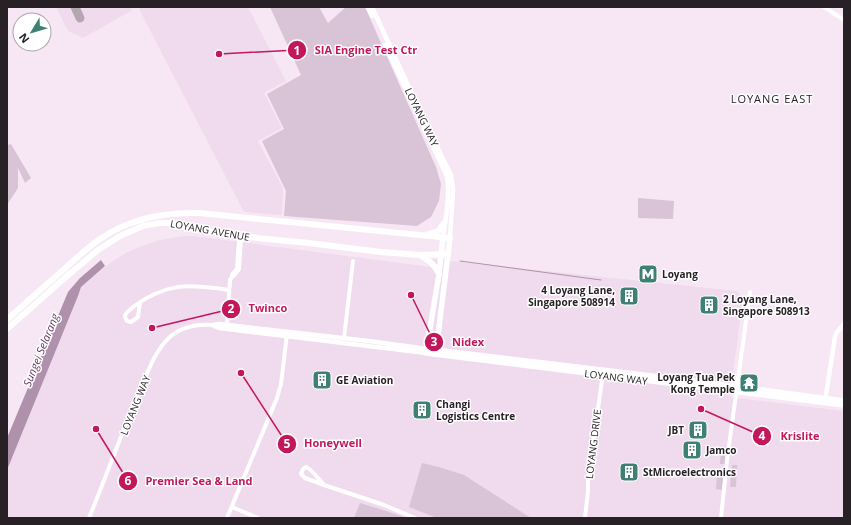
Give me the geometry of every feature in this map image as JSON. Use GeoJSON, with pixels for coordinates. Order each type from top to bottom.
{"type":"FeatureCollection","features":[{"type":"Feature","properties":{"kind":"main road","name":"LOYANG AVENUE"},"geometry":{"type":"LineString","coordinates":[[7,320],[100,239],[133,222],[155,216],[175,213],[199,213],[446,237]]}},
{"type":"Feature","properties":{"kind":"main road"},"geometry":{"type":"LineString","coordinates":[[425,235],[438,231],[445,222]]}},
{"type":"Feature","properties":{"kind":"main road","name":"LOYANG AVENUE"},"geometry":{"type":"LineString","coordinates":[[7,329],[98,250],[120,236],[143,226],[158,223],[170,223],[188,228],[267,240],[309,243],[381,252],[420,255],[448,254]]}},
{"type":"Feature","properties":{"kind":"main road"},"geometry":{"type":"LineString","coordinates":[[234,275],[238,269],[240,240],[239,237],[236,236]]}},
{"type":"Feature","properties":{"kind":"main road","name":"LOYANG WAY"},"geometry":{"type":"LineString","coordinates":[[436,352],[448,254],[446,237]]}},
{"type":"Feature","properties":{"kind":"main road","name":"LOYANG WAY"},"geometry":{"type":"LineString","coordinates":[[446,237],[441,254],[426,351],[736,389],[844,405]]}},
{"type":"Feature","properties":{"kind":"main road"},"geometry":{"type":"LineString","coordinates":[[420,255],[433,264],[439,274]]}},
{"type":"Feature","properties":{"kind":"main road","name":"LOYANG WAY"},"geometry":{"type":"LineString","coordinates":[[736,389],[817,397],[825,401],[844,401]]}},
{"type":"Feature","properties":{"kind":"street","name":"LOYANG WAY"},"geometry":{"type":"LineString","coordinates":[[368,7],[447,176],[448,191],[445,222],[446,237]]}},
{"type":"Feature","properties":{"kind":"street","name":"LOYANG WAY"},"geometry":{"type":"LineString","coordinates":[[372,7],[423,119],[451,175],[453,190],[446,237]]}},
{"type":"Feature","properties":{"kind":"street"},"geometry":{"type":"LineString","coordinates":[[824,7],[844,20]]}},
{"type":"Feature","properties":{"kind":"street"},"geometry":{"type":"LineString","coordinates":[[345,341],[353,261]]}},
{"type":"Feature","properties":{"kind":"street"},"geometry":{"type":"LineString","coordinates":[[228,327],[230,280],[234,275]]}},
{"type":"Feature","properties":{"kind":"street"},"geometry":{"type":"LineString","coordinates":[[140,302],[138,317],[131,322],[127,321],[124,317],[125,314],[140,302],[160,292],[178,287],[192,286],[229,290]]}},
{"type":"Feature","properties":{"kind":"street"},"geometry":{"type":"LineString","coordinates":[[721,518],[736,389],[750,292]]}},
{"type":"Feature","properties":{"kind":"street","name":"LOYANG WAY"},"geometry":{"type":"LineString","coordinates":[[89,518],[132,408],[147,374],[165,342],[182,329],[202,324],[221,328],[228,327],[426,351]]}},
{"type":"Feature","properties":{"kind":"street","name":"LOYANG WAY"},"geometry":{"type":"LineString","coordinates":[[212,325],[220,324],[228,327]]}},
{"type":"Feature","properties":{"kind":"street"},"geometry":{"type":"LineString","coordinates":[[825,401],[834,344],[844,326]]}},
{"type":"Feature","properties":{"kind":"street"},"geometry":{"type":"LineString","coordinates":[[227,518],[277,398],[281,384],[287,334]]}},
{"type":"Feature","properties":{"kind":"street","name":"LOYANG DRIVE"},"geometry":{"type":"LineString","coordinates":[[585,518],[588,477],[603,373]]}},
{"type":"Feature","properties":{"kind":"street"},"geometry":{"type":"LineString","coordinates":[[817,397],[822,395],[827,389]]}},
{"type":"Feature","properties":{"kind":"street"},"geometry":{"type":"LineString","coordinates":[[324,486],[311,469],[306,467],[303,469],[301,474],[304,478],[324,486],[384,505],[415,518]]}},
{"type":"Feature","properties":{"kind":"street"},"geometry":{"type":"LineString","coordinates":[[232,507],[258,518]]}},
{"type":"Feature","properties":{"kind":"shaded area"},"geometry":{"type":"Polygon","coordinates":[[[56,7],[132,7],[131,11],[83,38],[68,31],[56,7]]]}},
{"type":"Feature","properties":{"kind":"shaded area"},"geometry":{"type":"Polygon","coordinates":[[[142,7],[248,7],[286,81],[264,93],[282,128],[258,141],[283,188],[282,215],[244,212],[139,9],[142,7]]]}},
{"type":"Feature","properties":{"kind":"shaded area"},"geometry":{"type":"Polygon","coordinates":[[[270,7],[319,7],[328,23],[346,7],[365,7],[436,167],[441,184],[439,201],[431,217],[417,226],[284,216],[286,191],[262,141],[284,129],[267,94],[301,75],[270,7]]]}},
{"type":"Feature","properties":{"kind":"shaded area"},"geometry":{"type":"Polygon","coordinates":[[[11,144],[31,178],[25,183],[18,168],[18,188],[7,205],[7,145],[11,144]]]}},
{"type":"Feature","properties":{"kind":"shaded area"},"geometry":{"type":"Polygon","coordinates":[[[638,198],[674,201],[673,219],[638,218],[638,198]]]}},
{"type":"Feature","properties":{"kind":"shaded area"},"geometry":{"type":"Polygon","coordinates":[[[183,236],[194,236],[431,267],[432,259],[737,291],[743,298],[730,397],[844,411],[844,518],[7,518],[7,470],[81,287],[113,261],[128,252],[160,240],[183,236]]]}},
{"type":"Feature","properties":{"kind":"shaded area"},"geometry":{"type":"Polygon","coordinates":[[[101,260],[105,266],[81,287],[7,470],[7,438],[68,292],[80,278],[101,260]]]}},
{"type":"Feature","properties":{"kind":"shaded area"},"geometry":{"type":"Polygon","coordinates":[[[721,446],[727,447],[726,464],[720,464],[721,446]]]}},
{"type":"Feature","properties":{"kind":"shaded area"},"geometry":{"type":"Polygon","coordinates":[[[422,463],[464,475],[531,518],[437,518],[409,507],[422,463]]]}},
{"type":"Feature","properties":{"kind":"shaded area"},"geometry":{"type":"Polygon","coordinates":[[[732,465],[737,465],[736,487],[730,487],[732,465]]]}},
{"type":"Feature","properties":{"kind":"shaded area"},"geometry":{"type":"Polygon","coordinates":[[[717,472],[724,473],[722,490],[716,489],[717,472]]]}},
{"type":"Feature","properties":{"kind":"shaded area"},"geometry":{"type":"Polygon","coordinates":[[[360,503],[389,512],[406,518],[354,518],[360,503]]]}},
{"type":"Feature","properties":{"kind":"waterway"},"geometry":{"type":"LineString","coordinates":[[460,261],[601,280]]}},
{"type":"Feature","properties":{"kind":"taxiway"},"geometry":{"type":"LineString","coordinates":[[75,7],[80,18]]}},
{"type":"Feature","properties":{"kind":"place","name":"SIA Engine Test Ctr"},"geometry":{"type":"Point","coordinates":[219,54]}},
{"type":"Feature","properties":{"kind":"place","name":"Loyang"},"geometry":{"type":"Point","coordinates":[648,274]}},
{"type":"Feature","properties":{"kind":"place","name":"Nidex"},"geometry":{"type":"Point","coordinates":[411,295]}},
{"type":"Feature","properties":{"kind":"place","name":"4 Loyang Lane, Singapore 508914"},"geometry":{"type":"Point","coordinates":[629,296]}},
{"type":"Feature","properties":{"kind":"place","name":"2 Loyang Lane, Singapore 508913"},"geometry":{"type":"Point","coordinates":[709,305]}},
{"type":"Feature","properties":{"kind":"place","name":"Twinco"},"geometry":{"type":"Point","coordinates":[152,328]}},
{"type":"Feature","properties":{"kind":"place","name":"Honeywell"},"geometry":{"type":"Point","coordinates":[241,373]}},
{"type":"Feature","properties":{"kind":"place","name":"GE Aviation"},"geometry":{"type":"Point","coordinates":[322,380]}},
{"type":"Feature","properties":{"kind":"place","name":"Loyang Tua Pek Kong Temple"},"geometry":{"type":"Point","coordinates":[749,383]}},
{"type":"Feature","properties":{"kind":"place","name":"Krislite"},"geometry":{"type":"Point","coordinates":[701,409]}},
{"type":"Feature","properties":{"kind":"place","name":"Changi Logistics Centre"},"geometry":{"type":"Point","coordinates":[422,410]}},
{"type":"Feature","properties":{"kind":"place","name":"Premier Sea & Land"},"geometry":{"type":"Point","coordinates":[96,429]}},
{"type":"Feature","properties":{"kind":"place","name":"JBT"},"geometry":{"type":"Point","coordinates":[698,430]}},
{"type":"Feature","properties":{"kind":"place","name":"Jamco"},"geometry":{"type":"Point","coordinates":[692,450]}},
{"type":"Feature","properties":{"kind":"place","name":"StMicroelectronics"},"geometry":{"type":"Point","coordinates":[629,472]}},
{"type":"Feature","properties":{"kind":"district","name":"LOYANG EAST"},"geometry":{"type":"Point","coordinates":[772,99]}},
{"type":"Feature","properties":{"kind":"water label","name":"Sungei Selarang"},"geometry":{"type":"Point","coordinates":[41,350]}}]}
